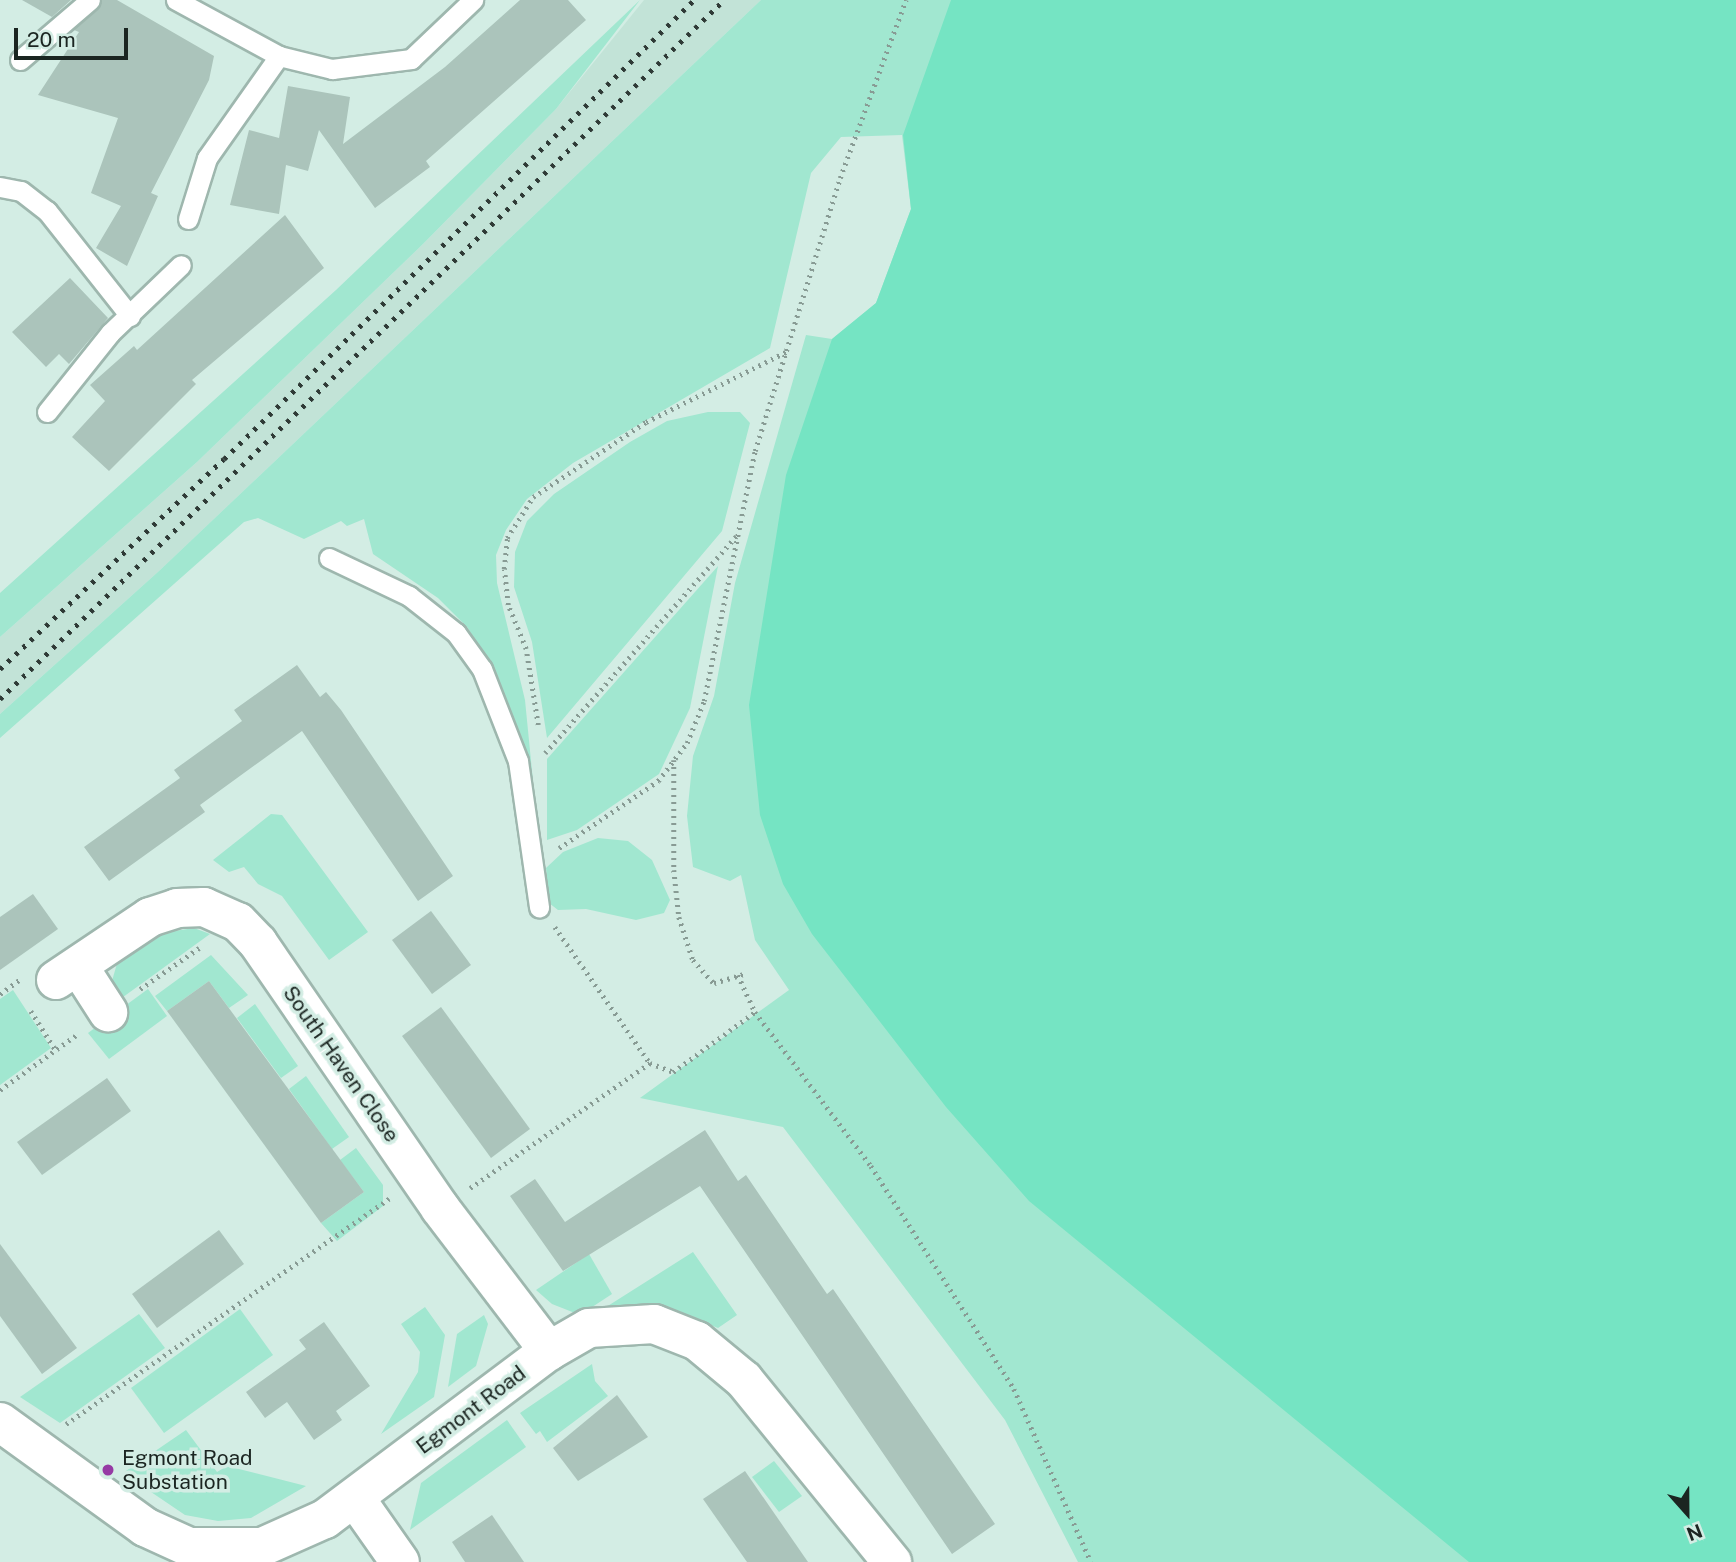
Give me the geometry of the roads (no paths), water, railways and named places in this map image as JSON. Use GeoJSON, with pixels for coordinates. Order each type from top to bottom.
{"type":"FeatureCollection","features":[{"type":"Feature","properties":{"kind":"street","name":"South Haven Close"},"geometry":{"type":"LineString","coordinates":[[108,1012],[68,973],[150,917],[177,908],[205,908],[238,922],[258,943],[440,1208],[549,1351]]}},
{"type":"Feature","properties":{"kind":"street","name":"Egmont Road"},"geometry":{"type":"LineString","coordinates":[[0,1422],[145,1527],[189,1547],[262,1547],[303,1532],[355,1498],[549,1351],[589,1328],[610,1324],[654,1324],[697,1341],[744,1380],[892,1562]]}},
{"type":"Feature","properties":{"kind":"street"},"geometry":{"type":"LineString","coordinates":[[355,1498],[400,1562]]}},
{"type":"Feature","properties":{"kind":"lane"},"geometry":{"type":"LineString","coordinates":[[20,60],[90,0]]}},
{"type":"Feature","properties":{"kind":"lane"},"geometry":{"type":"LineString","coordinates":[[176,0],[279,56],[332,69],[411,59],[473,0]]}},
{"type":"Feature","properties":{"kind":"lane"},"geometry":{"type":"LineString","coordinates":[[188,219],[207,158],[279,56]]}},
{"type":"Feature","properties":{"kind":"lane"},"geometry":{"type":"LineString","coordinates":[[0,187],[21,191],[47,211],[130,316]]}},
{"type":"Feature","properties":{"kind":"lane"},"geometry":{"type":"LineString","coordinates":[[47,412],[69,379],[181,265]]}},
{"type":"Feature","properties":{"kind":"lane"},"geometry":{"type":"LineString","coordinates":[[329,558],[409,596],[457,633],[482,669],[518,761],[539,907]]}},
{"type":"Feature","properties":{"kind":"railway"},"geometry":{"type":"LineString","coordinates":[[0,669],[224,459],[694,0]]}},
{"type":"Feature","properties":{"kind":"railway"},"geometry":{"type":"LineString","coordinates":[[0,699],[724,0]]}},
{"type":"Feature","properties":{"kind":"place","name":"Egmont Road Substation"},"geometry":{"type":"Point","coordinates":[108,1470]}}]}
